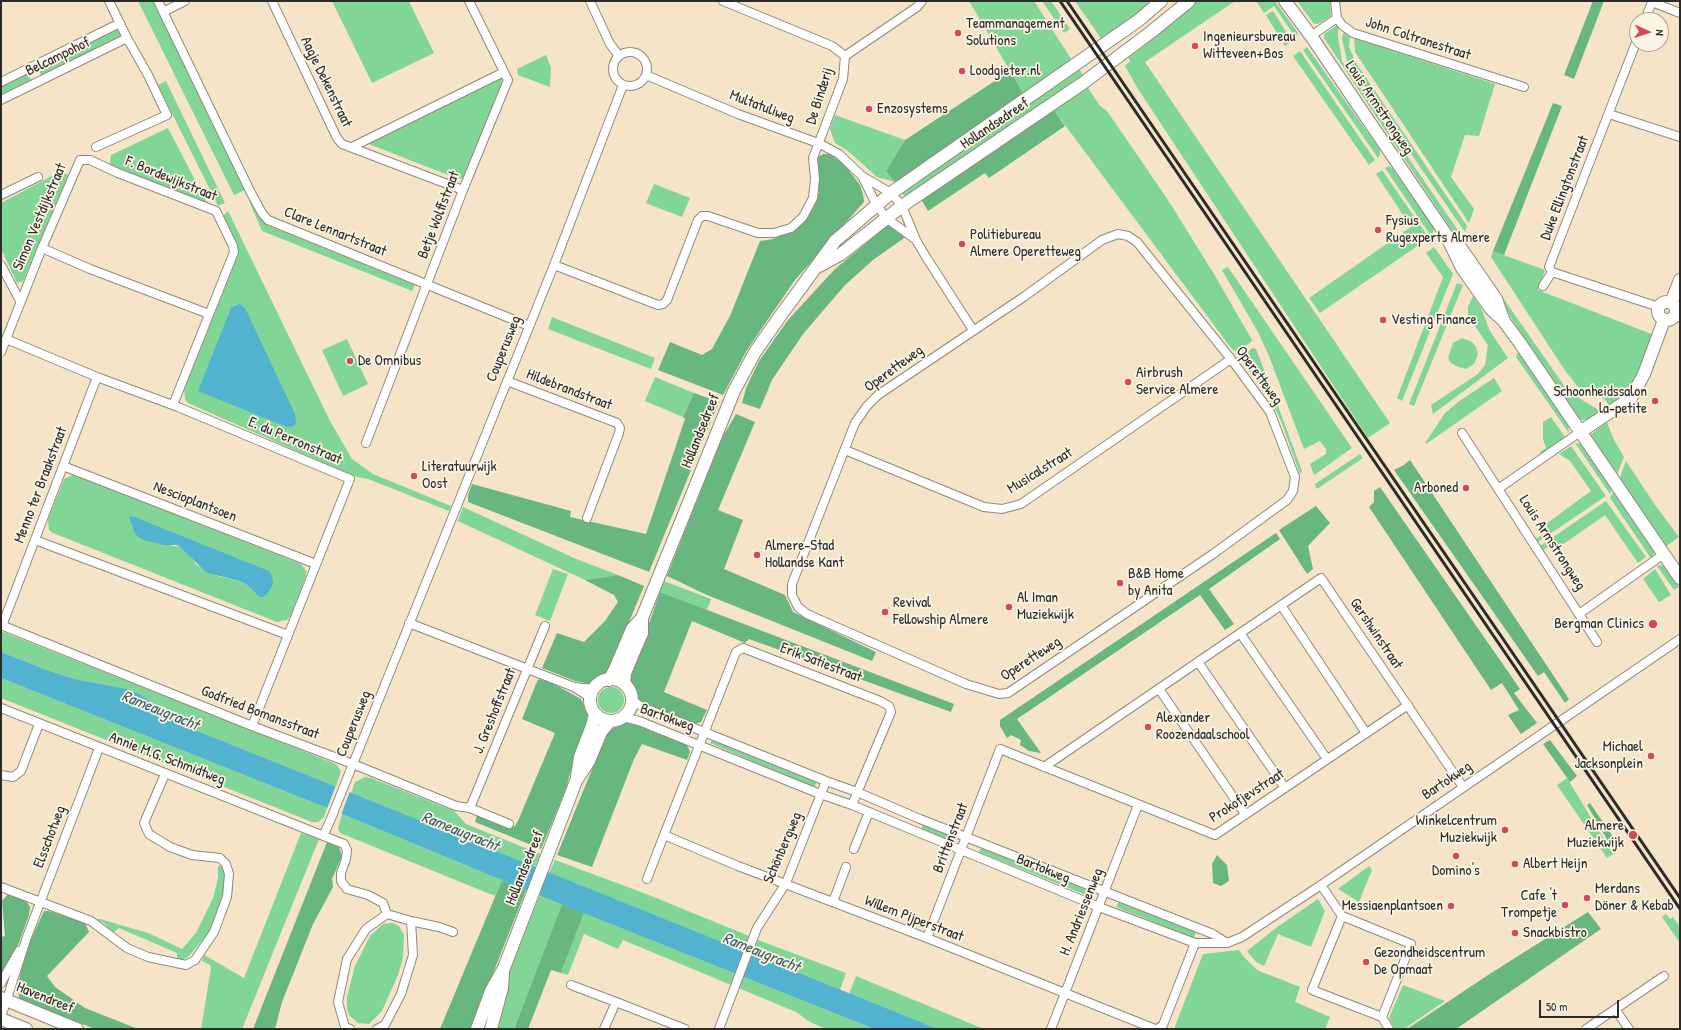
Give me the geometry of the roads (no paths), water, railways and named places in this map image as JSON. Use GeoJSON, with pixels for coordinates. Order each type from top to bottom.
{"type":"FeatureCollection","features":[{"type":"Feature","properties":{"kind":"main road","name":"Hollandsedreef"},"geometry":{"type":"LineString","coordinates":[[609,680],[632,629],[642,618],[734,391],[755,352],[835,241],[876,204],[1140,20],[1161,1]]}},
{"type":"Feature","properties":{"kind":"main road","name":"Hollandsedreef"},"geometry":{"type":"LineString","coordinates":[[815,269],[841,254],[902,206],[1083,84],[1189,1]]}},
{"type":"Feature","properties":{"kind":"main road","name":"Louis Armstrongweg"},"geometry":{"type":"LineString","coordinates":[[1285,1],[1311,36],[1445,233],[1456,259],[1462,268],[1491,309],[1503,320],[1680,578]]}},
{"type":"Feature","properties":{"kind":"main road"},"geometry":{"type":"LineString","coordinates":[[1671,303],[1680,280]]}},
{"type":"Feature","properties":{"kind":"main road"},"geometry":{"type":"LineString","coordinates":[[1663,303],[1671,303],[1676,308],[1678,316],[1671,320],[1664,320],[1659,316],[1659,307],[1663,303]]}},
{"type":"Feature","properties":{"kind":"main road"},"geometry":{"type":"LineString","coordinates":[[1580,432],[1631,398],[1644,374],[1664,320]]}},
{"type":"Feature","properties":{"kind":"main road","name":"Hollandsedreef"},"geometry":{"type":"LineString","coordinates":[[624,684],[626,673],[642,633],[642,618]]}},
{"type":"Feature","properties":{"kind":"main road"},"geometry":{"type":"LineString","coordinates":[[609,680],[616,680],[624,684],[629,690],[632,700],[630,710],[623,718],[610,721],[603,720],[595,714],[592,708],[592,693],[599,683],[609,680]]}},
{"type":"Feature","properties":{"kind":"main road","name":"Hollandsedreef"},"geometry":{"type":"LineString","coordinates":[[477,1029],[491,991],[504,968],[576,781],[580,757],[595,714]]}},
{"type":"Feature","properties":{"kind":"main road","name":"Hollandsedreef"},"geometry":{"type":"LineString","coordinates":[[576,781],[589,761],[601,732],[610,721]]}},
{"type":"Feature","properties":{"kind":"main road","name":"Hollandsedreef"},"geometry":{"type":"LineString","coordinates":[[491,1029],[502,988],[504,968]]}},
{"type":"Feature","properties":{"kind":"main road","name":"Havendreef"},"geometry":{"type":"LineString","coordinates":[[4,999],[77,1029]]}},
{"type":"Feature","properties":{"kind":"main road"},"geometry":{"type":"LineString","coordinates":[[1,1018],[26,1029]]}},
{"type":"Feature","properties":{"kind":"street"},"geometry":{"type":"LineString","coordinates":[[96,147],[167,115],[148,74],[127,38],[109,1]]}},
{"type":"Feature","properties":{"kind":"street","name":"Clare Lennartstraat"},"geometry":{"type":"LineString","coordinates":[[158,1],[250,193],[268,220],[529,326]]}},
{"type":"Feature","properties":{"kind":"street"},"geometry":{"type":"LineString","coordinates":[[163,12],[185,1]]}},
{"type":"Feature","properties":{"kind":"street","name":"Aagje Dekenstraat"},"geometry":{"type":"LineString","coordinates":[[272,1],[337,138],[342,144],[463,190]]}},
{"type":"Feature","properties":{"kind":"street","name":"Betje Wolffstraat"},"geometry":{"type":"LineString","coordinates":[[366,444],[463,190],[508,80],[469,1]]}},
{"type":"Feature","properties":{"kind":"street"},"geometry":{"type":"LineString","coordinates":[[590,1],[610,44],[619,56]]}},
{"type":"Feature","properties":{"kind":"street","name":"De Binderij"},"geometry":{"type":"LineString","coordinates":[[723,1],[832,46],[845,56]]}},
{"type":"Feature","properties":{"kind":"street","name":"De Binderij"},"geometry":{"type":"LineString","coordinates":[[845,56],[917,7],[922,1]]}},
{"type":"Feature","properties":{"kind":"street"},"geometry":{"type":"LineString","coordinates":[[1311,36],[1337,18],[1335,1]]}},
{"type":"Feature","properties":{"kind":"street"},"geometry":{"type":"LineString","coordinates":[[1648,12],[1652,2],[1680,13]]}},
{"type":"Feature","properties":{"kind":"street","name":"John Coltranestraat"},"geometry":{"type":"LineString","coordinates":[[1337,18],[1342,25],[1353,33],[1524,88]]}},
{"type":"Feature","properties":{"kind":"street","name":"Belcampohof"},"geometry":{"type":"LineString","coordinates":[[1,82],[120,23]]}},
{"type":"Feature","properties":{"kind":"street","name":"Belcampohof"},"geometry":{"type":"LineString","coordinates":[[1,100],[127,38]]}},
{"type":"Feature","properties":{"kind":"street"},"geometry":{"type":"LineString","coordinates":[[627,52],[636,53],[643,58],[646,66],[646,75],[640,82],[632,86],[623,85],[616,80],[613,72],[614,63],[619,56],[627,52]]}},
{"type":"Feature","properties":{"kind":"street"},"geometry":{"type":"LineString","coordinates":[[1632,52],[1609,114],[1680,137]]}},
{"type":"Feature","properties":{"kind":"street","name":"De Binderij"},"geometry":{"type":"LineString","coordinates":[[554,265],[658,304],[664,304],[667,300],[698,220],[702,216],[708,216],[758,233],[774,233],[791,228],[803,217],[813,198],[816,179],[813,158],[843,79],[845,56]]}},
{"type":"Feature","properties":{"kind":"street"},"geometry":{"type":"LineString","coordinates":[[352,147],[504,72]]}},
{"type":"Feature","properties":{"kind":"street","name":"Multatuliweg"},"geometry":{"type":"LineString","coordinates":[[646,75],[738,114],[818,143],[839,154],[862,176],[891,193],[902,206]]}},
{"type":"Feature","properties":{"kind":"street","name":"Couperusweg"},"geometry":{"type":"LineString","coordinates":[[323,836],[333,816],[409,623],[554,265],[623,85]]}},
{"type":"Feature","properties":{"kind":"street","name":"Duke Ellingtonstraat"},"geometry":{"type":"LineString","coordinates":[[1543,286],[1552,272],[1549,267],[1609,114]]}},
{"type":"Feature","properties":{"kind":"street","name":"Simon Vestdijkstraat"},"geometry":{"type":"LineString","coordinates":[[1,352],[20,301],[80,160]]}},
{"type":"Feature","properties":{"kind":"street","name":"F. Bordewijkstraat"},"geometry":{"type":"LineString","coordinates":[[80,160],[90,160],[118,173],[216,211],[234,246],[234,252],[173,405]]}},
{"type":"Feature","properties":{"kind":"street","name":"Multatuliweg"},"geometry":{"type":"LineString","coordinates":[[862,176],[876,204],[886,218]]}},
{"type":"Feature","properties":{"kind":"street"},"geometry":{"type":"LineString","coordinates":[[1,195],[38,177]]}},
{"type":"Feature","properties":{"kind":"street"},"geometry":{"type":"LineString","coordinates":[[902,206],[916,240],[974,330]]}},
{"type":"Feature","properties":{"kind":"street"},"geometry":{"type":"LineString","coordinates":[[886,218],[916,240]]}},
{"type":"Feature","properties":{"kind":"street","name":"Operetteweg"},"geometry":{"type":"LineString","coordinates":[[1118,234],[1128,236],[1137,242],[1231,359],[1270,412],[1296,477],[1293,490],[1287,500],[1213,554],[1008,693],[999,694],[966,684],[807,614],[798,607],[792,595],[792,584],[855,423],[867,406],[878,395],[1025,296],[1102,240],[1118,234]]}},
{"type":"Feature","properties":{"kind":"street"},"geometry":{"type":"LineString","coordinates":[[42,248],[208,314]]}},
{"type":"Feature","properties":{"kind":"street"},"geometry":{"type":"LineString","coordinates":[[1,265],[20,301]]}},
{"type":"Feature","properties":{"kind":"street"},"geometry":{"type":"LineString","coordinates":[[1552,272],[1659,307]]}},
{"type":"Feature","properties":{"kind":"street","name":"E. du Perronstraat"},"geometry":{"type":"LineString","coordinates":[[6,339],[97,377],[173,405],[350,479],[252,726]]}},
{"type":"Feature","properties":{"kind":"street","name":"Musicalstraat"},"geometry":{"type":"LineString","coordinates":[[845,450],[984,507],[1002,509],[1021,504],[1231,359]]}},
{"type":"Feature","properties":{"kind":"street","name":"Menno ter Braakstraat"},"geometry":{"type":"LineString","coordinates":[[2,626],[97,377]]}},
{"type":"Feature","properties":{"kind":"street","name":"Hildebrandstraat"},"geometry":{"type":"LineString","coordinates":[[507,381],[617,423],[620,428],[587,518]]}},
{"type":"Feature","properties":{"kind":"street","name":"Louis Armstrongweg"},"geometry":{"type":"LineString","coordinates":[[1498,489],[1580,432]]}},
{"type":"Feature","properties":{"kind":"street","name":"Louis Armstrongweg"},"geometry":{"type":"LineString","coordinates":[[1462,433],[1597,642]]}},
{"type":"Feature","properties":{"kind":"street","name":"Nescioplantsoen"},"geometry":{"type":"LineString","coordinates":[[63,466],[316,564]]}},
{"type":"Feature","properties":{"kind":"street"},"geometry":{"type":"LineString","coordinates":[[35,540],[288,635]]}},
{"type":"Feature","properties":{"kind":"street","name":"Louis Armstrongweg"},"geometry":{"type":"LineString","coordinates":[[1579,614],[1664,554]]}},
{"type":"Feature","properties":{"kind":"street","name":"Gershwinstraat"},"geometry":{"type":"LineString","coordinates":[[1044,767],[1321,578],[1463,787]]}},
{"type":"Feature","properties":{"kind":"street"},"geometry":{"type":"LineString","coordinates":[[1281,605],[1366,733]]}},
{"type":"Feature","properties":{"kind":"street"},"geometry":{"type":"LineString","coordinates":[[409,623],[592,693]]}},
{"type":"Feature","properties":{"kind":"street","name":"Godfried Bomansstraat"},"geometry":{"type":"LineString","coordinates":[[2,626],[456,806],[470,808],[509,824]]}},
{"type":"Feature","properties":{"kind":"street","name":"J. Greshoffstraat"},"geometry":{"type":"LineString","coordinates":[[470,808],[545,626]]}},
{"type":"Feature","properties":{"kind":"street"},"geometry":{"type":"LineString","coordinates":[[1240,633],[1327,759]]}},
{"type":"Feature","properties":{"kind":"street","name":"Bartokweg"},"geometry":{"type":"LineString","coordinates":[[623,718],[639,721],[820,794],[852,805],[961,851],[1195,943],[1227,944],[1242,937],[1321,885],[1680,639]]}},
{"type":"Feature","properties":{"kind":"street","name":"Erik Satiestraat"},"geometry":{"type":"LineString","coordinates":[[705,732],[736,652],[743,648],[880,700],[888,706],[890,712],[857,792]]}},
{"type":"Feature","properties":{"kind":"street"},"geometry":{"type":"LineString","coordinates":[[1198,662],[1284,788]]}},
{"type":"Feature","properties":{"kind":"street"},"geometry":{"type":"LineString","coordinates":[[1159,688],[1245,814]]}},
{"type":"Feature","properties":{"kind":"street","name":"Bartokweg"},"geometry":{"type":"LineString","coordinates":[[632,700],[642,707],[1213,934],[1227,944]]}},
{"type":"Feature","properties":{"kind":"street","name":"Prokofjevstraat"},"geometry":{"type":"LineString","coordinates":[[1000,750],[1214,835],[1408,705]]}},
{"type":"Feature","properties":{"kind":"street","name":"Annie M.G. Schmidtweg"},"geometry":{"type":"LineString","coordinates":[[1,708],[344,844],[346,859],[340,877],[341,881],[347,889],[368,895],[383,904],[387,914]]}},
{"type":"Feature","properties":{"kind":"street"},"geometry":{"type":"LineString","coordinates":[[1,775],[13,777],[21,771],[39,724]]}},
{"type":"Feature","properties":{"kind":"street","name":"Bartokweg"},"geometry":{"type":"LineString","coordinates":[[700,745],[705,732]]}},
{"type":"Feature","properties":{"kind":"street"},"geometry":{"type":"LineString","coordinates":[[647,879],[700,745]]}},
{"type":"Feature","properties":{"kind":"street","name":"Elsschotweg"},"geometry":{"type":"LineString","coordinates":[[1,1018],[4,999],[99,748]]}},
{"type":"Feature","properties":{"kind":"street","name":"Brittenstraat"},"geometry":{"type":"LineString","coordinates":[[926,938],[1000,750]]}},
{"type":"Feature","properties":{"kind":"street"},"geometry":{"type":"LineString","coordinates":[[1,887],[91,921],[127,948],[148,957],[186,965],[195,960],[214,932],[227,897],[229,874],[226,864],[220,858],[192,855],[170,847],[149,834],[144,823],[165,774]]}},
{"type":"Feature","properties":{"kind":"street","name":"Schönbergweg"},"geometry":{"type":"LineString","coordinates":[[719,1029],[757,928],[786,883],[826,781]]}},
{"type":"Feature","properties":{"kind":"street"},"geometry":{"type":"LineString","coordinates":[[852,805],[857,792]]}},
{"type":"Feature","properties":{"kind":"street","name":"H. Andriessenweg"},"geometry":{"type":"LineString","coordinates":[[1051,1029],[1138,805]]}},
{"type":"Feature","properties":{"kind":"street"},"geometry":{"type":"LineString","coordinates":[[854,849],[869,812]]}},
{"type":"Feature","properties":{"kind":"street","name":"Willem Pijperstraat"},"geometry":{"type":"LineString","coordinates":[[664,835],[738,866],[786,883],[1064,994],[1156,1029],[1163,1025],[1195,943]]}},
{"type":"Feature","properties":{"kind":"street"},"geometry":{"type":"LineString","coordinates":[[832,902],[846,867]]}},
{"type":"Feature","properties":{"kind":"street"},"geometry":{"type":"LineString","coordinates":[[1321,885],[1342,916],[1411,944],[1382,1017]]}},
{"type":"Feature","properties":{"kind":"street"},"geometry":{"type":"LineString","coordinates":[[350,1029],[345,1027],[338,1002],[347,959],[366,929],[387,914],[439,927],[452,932]]}},
{"type":"Feature","properties":{"kind":"street"},"geometry":{"type":"LineString","coordinates":[[1342,916],[1312,990],[1382,1017],[1389,1029]]}},
{"type":"Feature","properties":{"kind":"street"},"geometry":{"type":"LineString","coordinates":[[378,1029],[385,1025],[401,994],[411,962],[413,955],[410,920]]}},
{"type":"Feature","properties":{"kind":"street","name":"Elsschotweg"},"geometry":{"type":"LineString","coordinates":[[1,982],[27,936]]}},
{"type":"Feature","properties":{"kind":"street"},"geometry":{"type":"LineString","coordinates":[[1586,1029],[1664,976]]}},
{"type":"Feature","properties":{"kind":"street"},"geometry":{"type":"LineString","coordinates":[[571,985],[685,1029]]}},
{"type":"Feature","properties":{"kind":"street"},"geometry":{"type":"LineString","coordinates":[[604,1029],[616,1002]]}},
{"type":"Feature","properties":{"kind":"street"},"geometry":{"type":"LineString","coordinates":[[1615,1009],[1629,1029]]}},
{"type":"Feature","properties":{"kind":"water"},"geometry":{"type":"Polygon","coordinates":[[[239,304],[245,308],[295,414],[296,423],[294,426],[287,427],[198,391],[231,308],[239,304]]]}},
{"type":"Feature","properties":{"kind":"water"},"geometry":{"type":"Polygon","coordinates":[[[132,516],[269,571],[272,576],[273,583],[271,588],[267,594],[260,597],[247,585],[240,581],[207,573],[180,547],[176,545],[164,545],[146,541],[138,537],[129,517],[132,516]]]}},
{"type":"Feature","properties":{"kind":"water","name":"Rameaugracht"},"geometry":{"type":"Polygon","coordinates":[[[1,652],[75,679],[127,689],[140,694],[170,716],[195,730],[938,1029],[874,1029],[526,890],[342,814],[1,678],[1,652]]]}},
{"type":"Feature","properties":{"kind":"railway"},"geometry":{"type":"LineString","coordinates":[[1060,1],[1680,909]]}},
{"type":"Feature","properties":{"kind":"railway"},"geometry":{"type":"LineString","coordinates":[[1067,1],[1680,898]]}},
{"type":"Feature","properties":{"kind":"place","name":"Teammanagement Solutions"},"geometry":{"type":"Point","coordinates":[958,33]}},
{"type":"Feature","properties":{"kind":"place","name":"Ingenieursbureau Witteveen+Bos"},"geometry":{"type":"Point","coordinates":[1195,46]}},
{"type":"Feature","properties":{"kind":"place","name":"Loodgieter.nl"},"geometry":{"type":"Point","coordinates":[962,71]}},
{"type":"Feature","properties":{"kind":"place","name":"Enzosystems"},"geometry":{"type":"Point","coordinates":[869,109]}},
{"type":"Feature","properties":{"kind":"place","name":"Fysius Rugexperts Almere"},"geometry":{"type":"Point","coordinates":[1378,230]}},
{"type":"Feature","properties":{"kind":"place","name":"Politiebureau Almere Operetteweg"},"geometry":{"type":"Point","coordinates":[962,244]}},
{"type":"Feature","properties":{"kind":"place","name":"Vesting Finance"},"geometry":{"type":"Point","coordinates":[1383,320]}},
{"type":"Feature","properties":{"kind":"place","name":"De Omnibus"},"geometry":{"type":"Point","coordinates":[350,361]}},
{"type":"Feature","properties":{"kind":"place","name":"Airbrush Service Almere"},"geometry":{"type":"Point","coordinates":[1128,382]}},
{"type":"Feature","properties":{"kind":"place","name":"Schoonheidssalon la-petite"},"geometry":{"type":"Point","coordinates":[1655,401]}},
{"type":"Feature","properties":{"kind":"place","name":"Literatuurwijk Oost"},"geometry":{"type":"Point","coordinates":[414,476]}},
{"type":"Feature","properties":{"kind":"place","name":"Arboned"},"geometry":{"type":"Point","coordinates":[1466,488]}},
{"type":"Feature","properties":{"kind":"place","name":"Almere-Stad Hollandse Kant"},"geometry":{"type":"Point","coordinates":[757,555]}},
{"type":"Feature","properties":{"kind":"place","name":"B&B Home by Anita"},"geometry":{"type":"Point","coordinates":[1120,583]}},
{"type":"Feature","properties":{"kind":"place","name":"Al Iman Muziekwijk"},"geometry":{"type":"Point","coordinates":[1009,607]}},
{"type":"Feature","properties":{"kind":"place","name":"Revival Fellowship Almere"},"geometry":{"type":"Point","coordinates":[885,612]}},
{"type":"Feature","properties":{"kind":"place","name":"Bergman Clinics"},"geometry":{"type":"Point","coordinates":[1653,624]}},
{"type":"Feature","properties":{"kind":"place","name":"Alexander Roozendaalschool"},"geometry":{"type":"Point","coordinates":[1148,727]}},
{"type":"Feature","properties":{"kind":"place","name":"Michael Jacksonplein"},"geometry":{"type":"Point","coordinates":[1651,756]}},
{"type":"Feature","properties":{"kind":"place","name":"Winkelcentrum Muziekwijk"},"geometry":{"type":"Point","coordinates":[1505,830]}},
{"type":"Feature","properties":{"kind":"place","name":"Almere Muziekwijk"},"geometry":{"type":"Point","coordinates":[1633,835]}},
{"type":"Feature","properties":{"kind":"place","name":"Domino's"},"geometry":{"type":"Point","coordinates":[1456,856]}},
{"type":"Feature","properties":{"kind":"place","name":"Albert Heijn"},"geometry":{"type":"Point","coordinates":[1515,864]}},
{"type":"Feature","properties":{"kind":"place","name":"Merdans Döner & Kebab"},"geometry":{"type":"Point","coordinates":[1587,898]}},
{"type":"Feature","properties":{"kind":"place","name":"Cafe 't Trompetje"},"geometry":{"type":"Point","coordinates":[1565,905]}},
{"type":"Feature","properties":{"kind":"place","name":"Messiaenplantsoen"},"geometry":{"type":"Point","coordinates":[1451,906]}},
{"type":"Feature","properties":{"kind":"place","name":"Snackbistro"},"geometry":{"type":"Point","coordinates":[1515,933]}},
{"type":"Feature","properties":{"kind":"place","name":"Gezondheidscentrum De Opmaat"},"geometry":{"type":"Point","coordinates":[1366,962]}}]}
